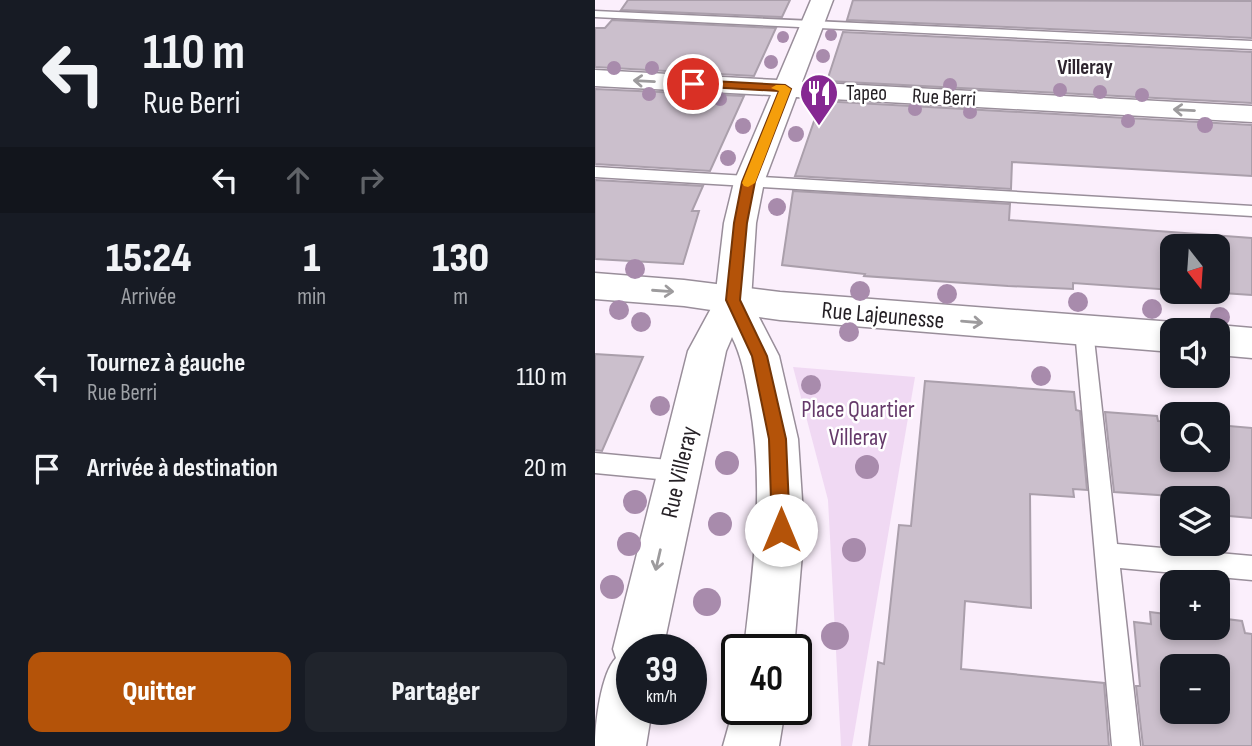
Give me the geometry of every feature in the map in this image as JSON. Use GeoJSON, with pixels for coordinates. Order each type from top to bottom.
{"type":"FeatureCollection","features":[{"type":"Feature","properties":{"kind":"street","name":"Rue Villeray"},"geometry":{"type":"LineString","coordinates":[[641,634],[707,351],[733,300],[740,223],[749,182],[823,0]]}},
{"type":"Feature","properties":{"kind":"street","name":"Rue Berri"},"geometry":{"type":"LineString","coordinates":[[595,78],[1252,114]]}},
{"type":"Feature","properties":{"kind":"street","name":"Rue Lajeunesse"},"geometry":{"type":"LineString","coordinates":[[595,286],[684,293],[780,306],[1160,336]]}},
{"type":"Feature","properties":{"kind":"street"},"geometry":{"type":"LineString","coordinates":[[733,300],[760,356],[777,439],[781,530],[771,634]]}},
{"type":"Feature","properties":{"kind":"street"},"geometry":{"type":"LineString","coordinates":[[1230,341],[1252,343]]}},
{"type":"Feature","properties":{"kind":"street"},"geometry":{"type":"LineString","coordinates":[[618,746],[622,725]]}},
{"type":"Feature","properties":{"kind":"street"},"geometry":{"type":"LineString","coordinates":[[751,746],[755,725]]}},
{"type":"Feature","properties":{"kind":"lane"},"geometry":{"type":"LineString","coordinates":[[595,14],[1252,45]]}},
{"type":"Feature","properties":{"kind":"lane"},"geometry":{"type":"LineString","coordinates":[[595,172],[1252,211]]}},
{"type":"Feature","properties":{"kind":"lane"},"geometry":{"type":"LineString","coordinates":[[1084,330],[1109,555],[1126,746]]}},
{"type":"Feature","properties":{"kind":"lane"},"geometry":{"type":"LineString","coordinates":[[595,463],[679,471]]}},
{"type":"Feature","properties":{"kind":"lane"},"geometry":{"type":"LineString","coordinates":[[1109,555],[1252,568]]}},
{"type":"Feature","properties":{"kind":"green space","name":"Place Quartier Villeray"},"geometry":{"type":"Polygon","coordinates":[[[793,367],[915,377],[852,746],[841,746],[828,500],[793,367]]]}},
{"type":"Feature","properties":{"kind":"building"},"geometry":{"type":"Polygon","coordinates":[[[628,0],[790,0],[782,17],[621,10],[628,0]]]}},
{"type":"Feature","properties":{"kind":"building"},"geometry":{"type":"Polygon","coordinates":[[[853,0],[1252,1],[1252,38],[847,20],[853,0]]]}},
{"type":"Feature","properties":{"kind":"building"},"geometry":{"type":"Polygon","coordinates":[[[612,20],[776,28],[754,76],[595,67],[595,28],[605,28],[612,20]]]}},
{"type":"Feature","properties":{"kind":"building"},"geometry":{"type":"Polygon","coordinates":[[[843,32],[1252,52],[1252,103],[827,81],[843,32]]]}},
{"type":"Feature","properties":{"kind":"building"},"geometry":{"type":"Polygon","coordinates":[[[595,89],[744,96],[710,171],[595,164],[595,89]]]}},
{"type":"Feature","properties":{"kind":"building"},"geometry":{"type":"Polygon","coordinates":[[[821,101],[1252,125],[1252,176],[1012,162],[1011,189],[795,176],[821,101]]]}},
{"type":"Feature","properties":{"kind":"building"},"geometry":{"type":"Polygon","coordinates":[[[595,180],[703,186],[692,211],[699,211],[683,264],[595,259],[595,180]]]}},
{"type":"Feature","properties":{"kind":"building"},"geometry":{"type":"Polygon","coordinates":[[[793,191],[1010,204],[1009,220],[1198,234],[1160,234],[1160,289],[1073,283],[1073,289],[1008,286],[864,276],[865,274],[782,265],[793,191]]]}},
{"type":"Feature","properties":{"kind":"building"},"geometry":{"type":"Polygon","coordinates":[[[1230,236],[1252,238],[1252,295],[1230,294],[1230,236]]]}},
{"type":"Feature","properties":{"kind":"building"},"geometry":{"type":"Polygon","coordinates":[[[595,354],[643,357],[602,451],[595,450],[595,354]]]}},
{"type":"Feature","properties":{"kind":"building"},"geometry":{"type":"Polygon","coordinates":[[[925,381],[1074,392],[1076,410],[1080,411],[1087,490],[1073,489],[1074,497],[1030,494],[1031,608],[965,601],[961,669],[1104,683],[1109,746],[869,746],[878,662],[884,664],[899,525],[911,526],[925,381]]]}},
{"type":"Feature","properties":{"kind":"building"},"geometry":{"type":"Polygon","coordinates":[[[1105,412],[1157,416],[1160,421],[1160,472],[1230,472],[1230,426],[1252,428],[1252,518],[1230,516],[1230,486],[1160,486],[1160,495],[1114,492],[1105,412]]]}},
{"type":"Feature","properties":{"kind":"building"},"geometry":{"type":"Polygon","coordinates":[[[1150,612],[1160,613],[1160,640],[1230,640],[1230,620],[1242,621],[1245,633],[1252,634],[1252,746],[1143,746],[1136,686],[1140,686],[1134,622],[1151,624],[1150,612]]]}},
{"type":"Feature","properties":{"kind":"slow traffic"},"geometry":{"type":"LineString","coordinates":[[748,183],[785,89],[776,88]]}},
{"type":"Feature","properties":{"kind":"place","name":"Tapeo"},"geometry":{"type":"Point","coordinates":[819,127]}},
{"type":"Feature","properties":{"kind":"district","name":"Villeray"},"geometry":{"type":"Point","coordinates":[1085,67]}},
{"type":"Feature","properties":{"kind":"route"},"geometry":{"type":"LineString","coordinates":[[693,84],[785,89],[753,169],[744,201],[733,300],[760,356],[777,439],[781,530]]}}]}
